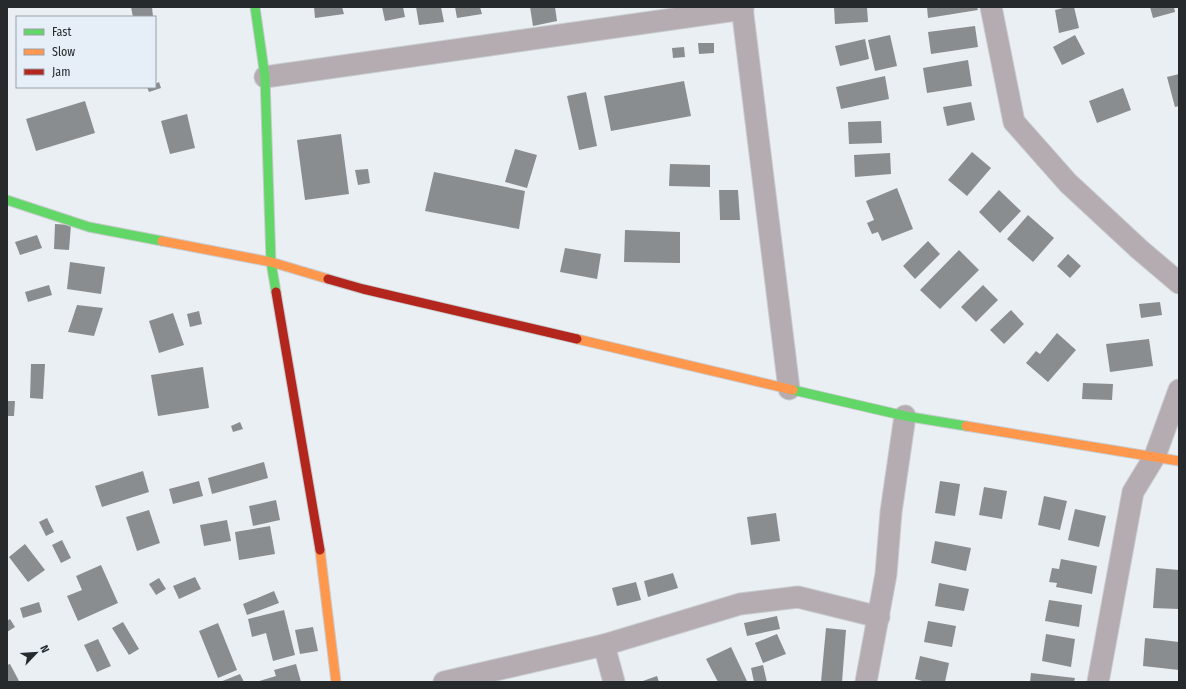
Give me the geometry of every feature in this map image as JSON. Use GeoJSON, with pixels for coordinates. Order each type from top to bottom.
{"type":"FeatureCollection","features":[{"type":"Feature","properties":{"kind":"street"},"geometry":{"type":"LineString","coordinates":[[255,7],[265,77],[271,262],[321,554],[336,682]]}},
{"type":"Feature","properties":{"kind":"street"},"geometry":{"type":"LineString","coordinates":[[991,7],[1014,122],[1068,183],[1179,283]]}},
{"type":"Feature","properties":{"kind":"street"},"geometry":{"type":"LineString","coordinates":[[265,77],[743,8],[789,389]]}},
{"type":"Feature","properties":{"kind":"street"},"geometry":{"type":"LineString","coordinates":[[7,200],[89,227],[271,262],[362,289],[905,416],[1179,460]]}},
{"type":"Feature","properties":{"kind":"street"},"geometry":{"type":"LineString","coordinates":[[1098,682],[1133,492],[1156,456],[1179,390]]}},
{"type":"Feature","properties":{"kind":"street"},"geometry":{"type":"LineString","coordinates":[[866,682],[886,574],[891,512],[905,416]]}},
{"type":"Feature","properties":{"kind":"street"},"geometry":{"type":"LineString","coordinates":[[444,682],[604,645],[740,604],[798,597],[878,617]]}},
{"type":"Feature","properties":{"kind":"street"},"geometry":{"type":"LineString","coordinates":[[604,645],[614,682]]}},
{"type":"Feature","properties":{"kind":"building"},"geometry":{"type":"Polygon","coordinates":[[[131,7],[152,7],[153,16],[133,16],[131,7]]]}},
{"type":"Feature","properties":{"kind":"building"},"geometry":{"type":"Polygon","coordinates":[[[314,7],[342,7],[344,14],[315,18],[314,7]]]}},
{"type":"Feature","properties":{"kind":"building"},"geometry":{"type":"Polygon","coordinates":[[[382,7],[403,7],[405,17],[385,21],[382,7]]]}},
{"type":"Feature","properties":{"kind":"building"},"geometry":{"type":"Polygon","coordinates":[[[416,7],[441,7],[444,22],[419,25],[416,7]]]}},
{"type":"Feature","properties":{"kind":"building"},"geometry":{"type":"Polygon","coordinates":[[[455,7],[480,7],[482,14],[457,18],[455,7]]]}},
{"type":"Feature","properties":{"kind":"building"},"geometry":{"type":"Polygon","coordinates":[[[530,7],[555,7],[557,21],[533,26],[530,7]]]}},
{"type":"Feature","properties":{"kind":"building"},"geometry":{"type":"Polygon","coordinates":[[[834,7],[867,7],[868,22],[835,24],[834,7]]]}},
{"type":"Feature","properties":{"kind":"building"},"geometry":{"type":"Polygon","coordinates":[[[927,7],[977,7],[978,10],[928,18],[927,7]]]}},
{"type":"Feature","properties":{"kind":"building"},"geometry":{"type":"Polygon","coordinates":[[[1074,7],[1079,28],[1059,33],[1055,10],[1074,7]]]}},
{"type":"Feature","properties":{"kind":"building"},"geometry":{"type":"Polygon","coordinates":[[[1150,7],[1174,7],[1175,12],[1153,18],[1150,7]]]}},
{"type":"Feature","properties":{"kind":"building"},"geometry":{"type":"Polygon","coordinates":[[[975,26],[978,47],[931,54],[928,32],[975,26]]]}},
{"type":"Feature","properties":{"kind":"building"},"geometry":{"type":"Polygon","coordinates":[[[890,35],[897,66],[875,71],[868,40],[890,35]]]}},
{"type":"Feature","properties":{"kind":"building"},"geometry":{"type":"Polygon","coordinates":[[[1075,35],[1085,54],[1062,65],[1053,47],[1075,35]]]}},
{"type":"Feature","properties":{"kind":"building"},"geometry":{"type":"Polygon","coordinates":[[[865,39],[869,59],[840,66],[835,46],[865,39]]]}},
{"type":"Feature","properties":{"kind":"building"},"geometry":{"type":"Polygon","coordinates":[[[698,43],[714,43],[714,53],[699,54],[698,43]]]}},
{"type":"Feature","properties":{"kind":"building"},"geometry":{"type":"Polygon","coordinates":[[[684,47],[685,57],[673,58],[672,48],[684,47]]]}},
{"type":"Feature","properties":{"kind":"building"},"geometry":{"type":"Polygon","coordinates":[[[968,60],[972,86],[927,93],[923,68],[968,60]]]}},
{"type":"Feature","properties":{"kind":"building"},"geometry":{"type":"Polygon","coordinates":[[[1179,74],[1179,106],[1175,107],[1167,77],[1179,74]]]}},
{"type":"Feature","properties":{"kind":"building"},"geometry":{"type":"Polygon","coordinates":[[[885,76],[889,99],[841,109],[836,87],[885,76]]]}},
{"type":"Feature","properties":{"kind":"building"},"geometry":{"type":"Polygon","coordinates":[[[684,81],[691,116],[611,131],[604,96],[684,81]]]}},
{"type":"Feature","properties":{"kind":"building"},"geometry":{"type":"Polygon","coordinates":[[[159,82],[161,88],[149,92],[147,88],[156,88],[156,84],[159,82]]]}},
{"type":"Feature","properties":{"kind":"building"},"geometry":{"type":"Polygon","coordinates":[[[1123,88],[1131,110],[1097,123],[1089,101],[1123,88]]]}},
{"type":"Feature","properties":{"kind":"building"},"geometry":{"type":"Polygon","coordinates":[[[586,92],[597,146],[579,150],[567,96],[586,92]]]}},
{"type":"Feature","properties":{"kind":"building"},"geometry":{"type":"Polygon","coordinates":[[[85,101],[95,133],[36,151],[26,119],[85,101]]]}},
{"type":"Feature","properties":{"kind":"building"},"geometry":{"type":"Polygon","coordinates":[[[971,102],[975,120],[947,126],[943,107],[971,102]]]}},
{"type":"Feature","properties":{"kind":"building"},"geometry":{"type":"Polygon","coordinates":[[[187,114],[195,148],[170,154],[161,121],[187,114]]]}},
{"type":"Feature","properties":{"kind":"building"},"geometry":{"type":"Polygon","coordinates":[[[881,121],[882,143],[849,144],[848,122],[881,121]]]}},
{"type":"Feature","properties":{"kind":"building"},"geometry":{"type":"Polygon","coordinates":[[[341,134],[349,194],[305,200],[297,140],[341,134]]]}},
{"type":"Feature","properties":{"kind":"building"},"geometry":{"type":"Polygon","coordinates":[[[515,149],[537,155],[527,188],[505,182],[515,149]]]}},
{"type":"Feature","properties":{"kind":"building"},"geometry":{"type":"Polygon","coordinates":[[[972,152],[991,168],[967,196],[948,180],[972,152]]]}},
{"type":"Feature","properties":{"kind":"building"},"geometry":{"type":"Polygon","coordinates":[[[890,153],[891,174],[855,177],[854,155],[890,153]]]}},
{"type":"Feature","properties":{"kind":"building"},"geometry":{"type":"Polygon","coordinates":[[[670,164],[710,165],[710,187],[669,186],[670,164]]]}},
{"type":"Feature","properties":{"kind":"building"},"geometry":{"type":"Polygon","coordinates":[[[368,169],[370,183],[358,185],[355,170],[368,169]]]}},
{"type":"Feature","properties":{"kind":"building"},"geometry":{"type":"Polygon","coordinates":[[[434,172],[525,191],[519,229],[425,211],[434,172]]]}},
{"type":"Feature","properties":{"kind":"building"},"geometry":{"type":"Polygon","coordinates":[[[897,188],[913,229],[882,241],[878,232],[872,234],[867,223],[874,220],[866,201],[897,188]]]}},
{"type":"Feature","properties":{"kind":"building"},"geometry":{"type":"Polygon","coordinates":[[[719,190],[738,190],[740,220],[720,220],[719,190]]]}},
{"type":"Feature","properties":{"kind":"building"},"geometry":{"type":"Polygon","coordinates":[[[999,190],[1021,211],[1000,233],[979,212],[999,190]]]}},
{"type":"Feature","properties":{"kind":"building"},"geometry":{"type":"Polygon","coordinates":[[[1028,215],[1054,238],[1033,262],[1007,239],[1028,215]]]}},
{"type":"Feature","properties":{"kind":"building"},"geometry":{"type":"Polygon","coordinates":[[[55,224],[71,225],[69,250],[54,249],[55,224]]]}},
{"type":"Feature","properties":{"kind":"building"},"geometry":{"type":"Polygon","coordinates":[[[625,230],[680,232],[680,263],[624,262],[625,230]]]}},
{"type":"Feature","properties":{"kind":"building"},"geometry":{"type":"Polygon","coordinates":[[[37,235],[42,248],[20,255],[15,242],[37,235]]]}},
{"type":"Feature","properties":{"kind":"building"},"geometry":{"type":"Polygon","coordinates":[[[928,241],[940,254],[915,279],[903,266],[928,241]]]}},
{"type":"Feature","properties":{"kind":"building"},"geometry":{"type":"Polygon","coordinates":[[[565,248],[601,254],[597,279],[560,272],[565,248]]]}},
{"type":"Feature","properties":{"kind":"building"},"geometry":{"type":"Polygon","coordinates":[[[959,250],[979,270],[940,309],[920,290],[959,250]]]}},
{"type":"Feature","properties":{"kind":"building"},"geometry":{"type":"Polygon","coordinates":[[[1068,254],[1081,266],[1070,278],[1057,266],[1068,254]]]}},
{"type":"Feature","properties":{"kind":"building"},"geometry":{"type":"Polygon","coordinates":[[[70,262],[105,267],[101,294],[67,289],[70,262]]]}},
{"type":"Feature","properties":{"kind":"building"},"geometry":{"type":"Polygon","coordinates":[[[49,285],[52,295],[28,302],[25,292],[49,285]]]}},
{"type":"Feature","properties":{"kind":"building"},"geometry":{"type":"Polygon","coordinates":[[[983,285],[998,300],[976,322],[961,307],[983,285]]]}},
{"type":"Feature","properties":{"kind":"building"},"geometry":{"type":"Polygon","coordinates":[[[1160,302],[1162,315],[1141,318],[1139,304],[1160,302]]]}},
{"type":"Feature","properties":{"kind":"building"},"geometry":{"type":"Polygon","coordinates":[[[77,305],[103,308],[94,336],[68,332],[77,305]]]}},
{"type":"Feature","properties":{"kind":"building"},"geometry":{"type":"Polygon","coordinates":[[[1011,310],[1024,324],[1004,344],[990,330],[1011,310]]]}},
{"type":"Feature","properties":{"kind":"building"},"geometry":{"type":"Polygon","coordinates":[[[199,311],[202,324],[190,327],[187,314],[199,311]]]}},
{"type":"Feature","properties":{"kind":"building"},"geometry":{"type":"Polygon","coordinates":[[[173,313],[184,345],[159,353],[149,321],[173,313]]]}},
{"type":"Feature","properties":{"kind":"building"},"geometry":{"type":"Polygon","coordinates":[[[1057,333],[1076,350],[1048,382],[1026,363],[1036,351],[1040,354],[1057,333]]]}},
{"type":"Feature","properties":{"kind":"building"},"geometry":{"type":"Polygon","coordinates":[[[1149,339],[1153,366],[1110,372],[1106,344],[1149,339]]]}},
{"type":"Feature","properties":{"kind":"building"},"geometry":{"type":"Polygon","coordinates":[[[31,364],[45,364],[43,399],[30,398],[31,364]]]}},
{"type":"Feature","properties":{"kind":"building"},"geometry":{"type":"Polygon","coordinates":[[[203,367],[209,408],[158,416],[151,375],[203,367]]]}},
{"type":"Feature","properties":{"kind":"building"},"geometry":{"type":"Polygon","coordinates":[[[1083,383],[1113,384],[1112,400],[1082,399],[1083,383]]]}},
{"type":"Feature","properties":{"kind":"building"},"geometry":{"type":"Polygon","coordinates":[[[7,401],[15,401],[14,416],[7,416],[7,401]]]}},
{"type":"Feature","properties":{"kind":"building"},"geometry":{"type":"Polygon","coordinates":[[[240,422],[243,429],[233,432],[231,426],[240,422]]]}},
{"type":"Feature","properties":{"kind":"building"},"geometry":{"type":"Polygon","coordinates":[[[264,462],[268,478],[212,494],[208,478],[264,462]]]}},
{"type":"Feature","properties":{"kind":"building"},"geometry":{"type":"Polygon","coordinates":[[[143,471],[149,492],[102,507],[95,486],[143,471]]]}},
{"type":"Feature","properties":{"kind":"building"},"geometry":{"type":"Polygon","coordinates":[[[199,481],[203,496],[173,504],[169,489],[199,481]]]}},
{"type":"Feature","properties":{"kind":"building"},"geometry":{"type":"Polygon","coordinates":[[[940,481],[960,484],[955,516],[935,513],[940,481]]]}},
{"type":"Feature","properties":{"kind":"building"},"geometry":{"type":"Polygon","coordinates":[[[984,487],[1007,491],[1002,519],[979,515],[984,487]]]}},
{"type":"Feature","properties":{"kind":"building"},"geometry":{"type":"Polygon","coordinates":[[[1044,496],[1067,501],[1060,530],[1038,525],[1044,496]]]}},
{"type":"Feature","properties":{"kind":"building"},"geometry":{"type":"Polygon","coordinates":[[[276,500],[280,520],[253,526],[249,506],[276,500]]]}},
{"type":"Feature","properties":{"kind":"building"},"geometry":{"type":"Polygon","coordinates":[[[1075,509],[1106,516],[1099,547],[1068,540],[1075,509]]]}},
{"type":"Feature","properties":{"kind":"building"},"geometry":{"type":"Polygon","coordinates":[[[149,510],[160,543],[137,551],[126,517],[149,510]]]}},
{"type":"Feature","properties":{"kind":"building"},"geometry":{"type":"Polygon","coordinates":[[[776,513],[780,541],[751,545],[747,517],[776,513]]]}},
{"type":"Feature","properties":{"kind":"building"},"geometry":{"type":"Polygon","coordinates":[[[47,518],[54,532],[46,536],[39,522],[47,518]]]}},
{"type":"Feature","properties":{"kind":"building"},"geometry":{"type":"Polygon","coordinates":[[[227,520],[231,541],[204,546],[200,525],[227,520]]]}},
{"type":"Feature","properties":{"kind":"building"},"geometry":{"type":"Polygon","coordinates":[[[270,526],[275,554],[239,560],[235,532],[270,526]]]}},
{"type":"Feature","properties":{"kind":"building"},"geometry":{"type":"Polygon","coordinates":[[[62,540],[71,558],[61,563],[52,545],[62,540]]]}},
{"type":"Feature","properties":{"kind":"building"},"geometry":{"type":"Polygon","coordinates":[[[935,541],[971,548],[966,571],[931,563],[935,541]]]}},
{"type":"Feature","properties":{"kind":"building"},"geometry":{"type":"Polygon","coordinates":[[[25,544],[45,570],[28,582],[9,557],[25,544]]]}},
{"type":"Feature","properties":{"kind":"building"},"geometry":{"type":"Polygon","coordinates":[[[1061,559],[1097,566],[1092,594],[1056,587],[1057,583],[1049,582],[1052,568],[1059,569],[1061,559]]]}},
{"type":"Feature","properties":{"kind":"building"},"geometry":{"type":"Polygon","coordinates":[[[101,565],[118,603],[78,621],[67,596],[82,590],[76,576],[101,565]]]}},
{"type":"Feature","properties":{"kind":"building"},"geometry":{"type":"Polygon","coordinates":[[[1156,568],[1179,570],[1179,609],[1153,608],[1156,568]]]}},
{"type":"Feature","properties":{"kind":"building"},"geometry":{"type":"Polygon","coordinates":[[[673,573],[678,588],[648,597],[644,581],[673,573]]]}},
{"type":"Feature","properties":{"kind":"building"},"geometry":{"type":"Polygon","coordinates":[[[195,577],[201,589],[179,599],[173,586],[195,577]]]}},
{"type":"Feature","properties":{"kind":"building"},"geometry":{"type":"Polygon","coordinates":[[[159,578],[166,589],[156,595],[149,584],[159,578]]]}},
{"type":"Feature","properties":{"kind":"building"},"geometry":{"type":"Polygon","coordinates":[[[636,582],[641,600],[617,606],[612,588],[636,582]]]}},
{"type":"Feature","properties":{"kind":"building"},"geometry":{"type":"Polygon","coordinates":[[[939,583],[969,589],[964,611],[935,606],[939,583]]]}},
{"type":"Feature","properties":{"kind":"building"},"geometry":{"type":"Polygon","coordinates":[[[274,591],[279,603],[247,615],[243,604],[274,591]]]}},
{"type":"Feature","properties":{"kind":"building"},"geometry":{"type":"Polygon","coordinates":[[[1049,600],[1082,605],[1079,627],[1045,621],[1049,600]]]}},
{"type":"Feature","properties":{"kind":"building"},"geometry":{"type":"Polygon","coordinates":[[[39,602],[42,612],[23,618],[20,608],[39,602]]]}},
{"type":"Feature","properties":{"kind":"building"},"geometry":{"type":"Polygon","coordinates":[[[284,610],[295,655],[273,661],[266,633],[252,637],[248,619],[284,610]]]}},
{"type":"Feature","properties":{"kind":"building"},"geometry":{"type":"Polygon","coordinates":[[[777,616],[780,629],[747,636],[744,623],[777,616]]]}},
{"type":"Feature","properties":{"kind":"building"},"geometry":{"type":"Polygon","coordinates":[[[10,619],[15,627],[7,632],[7,621],[10,619]]]}},
{"type":"Feature","properties":{"kind":"building"},"geometry":{"type":"Polygon","coordinates":[[[928,621],[956,626],[952,647],[924,642],[928,621]]]}},
{"type":"Feature","properties":{"kind":"building"},"geometry":{"type":"Polygon","coordinates":[[[123,622],[139,649],[129,655],[112,628],[123,622]]]}},
{"type":"Feature","properties":{"kind":"building"},"geometry":{"type":"Polygon","coordinates":[[[218,623],[237,670],[218,678],[199,631],[218,623]]]}},
{"type":"Feature","properties":{"kind":"building"},"geometry":{"type":"Polygon","coordinates":[[[313,627],[318,651],[300,654],[295,630],[313,627]]]}},
{"type":"Feature","properties":{"kind":"building"},"geometry":{"type":"Polygon","coordinates":[[[826,628],[846,630],[842,682],[821,682],[826,628]]]}},
{"type":"Feature","properties":{"kind":"building"},"geometry":{"type":"Polygon","coordinates":[[[777,634],[786,654],[763,663],[755,643],[777,634]]]}},
{"type":"Feature","properties":{"kind":"building"},"geometry":{"type":"Polygon","coordinates":[[[1046,634],[1075,639],[1071,667],[1042,661],[1046,634]]]}},
{"type":"Feature","properties":{"kind":"building"},"geometry":{"type":"Polygon","coordinates":[[[1145,638],[1179,642],[1179,670],[1143,666],[1145,638]]]}},
{"type":"Feature","properties":{"kind":"building"},"geometry":{"type":"Polygon","coordinates":[[[98,639],[111,666],[97,672],[84,645],[98,639]]]}},
{"type":"Feature","properties":{"kind":"building"},"geometry":{"type":"Polygon","coordinates":[[[731,647],[747,681],[745,682],[718,682],[706,659],[731,647]]]}},
{"type":"Feature","properties":{"kind":"building"},"geometry":{"type":"Polygon","coordinates":[[[920,656],[949,663],[945,682],[926,682],[915,679],[920,656]]]}},
{"type":"Feature","properties":{"kind":"building"},"geometry":{"type":"Polygon","coordinates":[[[10,664],[19,681],[18,682],[7,682],[7,665],[10,664]]]}},
{"type":"Feature","properties":{"kind":"building"},"geometry":{"type":"Polygon","coordinates":[[[296,664],[301,682],[256,682],[276,676],[274,670],[296,664]]]}},
{"type":"Feature","properties":{"kind":"building"},"geometry":{"type":"Polygon","coordinates":[[[763,665],[767,682],[754,682],[751,668],[763,665]]]}},
{"type":"Feature","properties":{"kind":"building"},"geometry":{"type":"Polygon","coordinates":[[[1031,673],[1075,678],[1074,682],[1030,682],[1031,673]]]}},
{"type":"Feature","properties":{"kind":"building"},"geometry":{"type":"Polygon","coordinates":[[[240,674],[244,682],[220,682],[240,674]]]}},
{"type":"Feature","properties":{"kind":"building"},"geometry":{"type":"Polygon","coordinates":[[[657,676],[659,682],[640,682],[657,676]]]}},
{"type":"Feature","properties":{"kind":"traffic: fast"},"geometry":{"type":"LineString","coordinates":[[255,7],[265,77],[271,262],[276,292]]}},
{"type":"Feature","properties":{"kind":"traffic: fast"},"geometry":{"type":"LineString","coordinates":[[7,200],[89,227],[162,241]]}},
{"type":"Feature","properties":{"kind":"traffic: fast"},"geometry":{"type":"LineString","coordinates":[[793,390],[905,416],[966,426]]}},
{"type":"Feature","properties":{"kind":"traffic: slow"},"geometry":{"type":"LineString","coordinates":[[162,241],[271,262],[328,279]]}},
{"type":"Feature","properties":{"kind":"traffic: slow"},"geometry":{"type":"LineString","coordinates":[[577,339],[793,390]]}},
{"type":"Feature","properties":{"kind":"traffic: slow"},"geometry":{"type":"LineString","coordinates":[[966,426],[1179,461]]}},
{"type":"Feature","properties":{"kind":"traffic: slow"},"geometry":{"type":"LineString","coordinates":[[320,550],[336,682]]}},
{"type":"Feature","properties":{"kind":"traffic: jam"},"geometry":{"type":"LineString","coordinates":[[328,279],[363,289],[577,339]]}},
{"type":"Feature","properties":{"kind":"traffic: jam"},"geometry":{"type":"LineString","coordinates":[[276,292],[320,550]]}}]}
